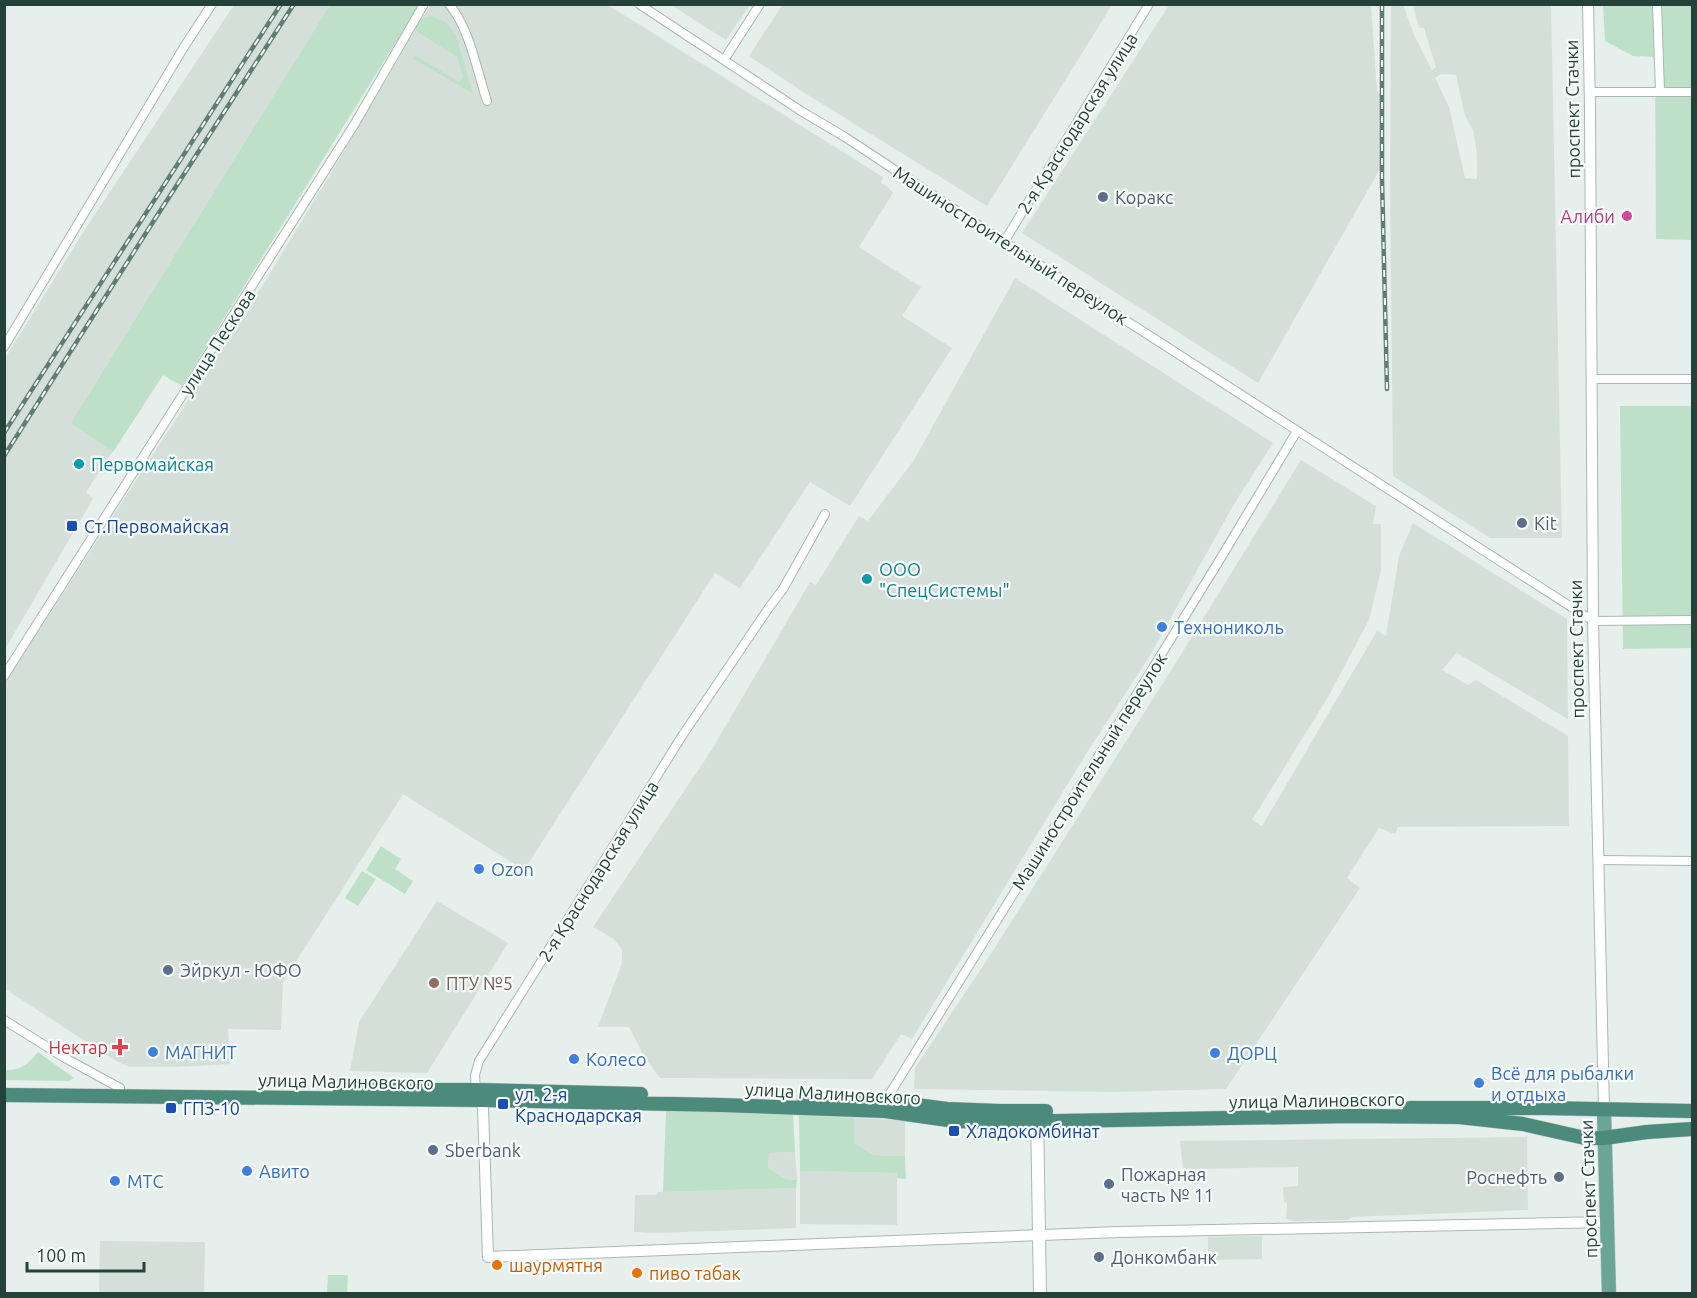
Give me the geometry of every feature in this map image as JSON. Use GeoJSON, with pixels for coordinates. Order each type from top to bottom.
{"type":"FeatureCollection","features":[{"type":"Feature","properties":{"kind":"highway","name":"улица Малиновского"},"geometry":{"type":"LineString","coordinates":[[4,1086],[885,1106],[955,1121],[999,1122],[1036,1116],[1459,1107],[1692,1111]]}},
{"type":"Feature","properties":{"kind":"highway","name":"улица Малиновского"},"geometry":{"type":"LineString","coordinates":[[4,1095],[479,1095]]}},
{"type":"Feature","properties":{"kind":"highway","name":"улица Малиновского"},"geometry":{"type":"LineString","coordinates":[[1036,1116],[1459,1117],[1523,1124],[1584,1138],[1692,1129]]}},
{"type":"Feature","properties":{"kind":"main road","name":"проспект Стачки"},"geometry":{"type":"LineString","coordinates":[[1604,1110],[1609,1293]]}},
{"type":"Feature","properties":{"kind":"main road"},"geometry":{"type":"LineString","coordinates":[[1036,1116],[1040,1293]]}},
{"type":"Feature","properties":{"kind":"street"},"geometry":{"type":"LineString","coordinates":[[4,346],[212,4]]}},
{"type":"Feature","properties":{"kind":"street","name":"улица Пескова"},"geometry":{"type":"LineString","coordinates":[[4,676],[354,125],[424,4]]}},
{"type":"Feature","properties":{"kind":"street"},"geometry":{"type":"LineString","coordinates":[[449,4],[466,34],[487,101]]}},
{"type":"Feature","properties":{"kind":"street","name":"Машиностроительный переулок"},"geometry":{"type":"LineString","coordinates":[[639,4],[801,111],[841,134],[1004,242],[1593,621]]}},
{"type":"Feature","properties":{"kind":"street"},"geometry":{"type":"LineString","coordinates":[[724,60],[760,4]]}},
{"type":"Feature","properties":{"kind":"street","name":"2-я Краснодарская улица"},"geometry":{"type":"LineString","coordinates":[[1004,242],[1149,4]]}},
{"type":"Feature","properties":{"kind":"street","name":"проспект Стачки"},"geometry":{"type":"LineString","coordinates":[[1588,4],[1593,621],[1604,1110]]}},
{"type":"Feature","properties":{"kind":"street"},"geometry":{"type":"LineString","coordinates":[[1657,4],[1660,92]]}},
{"type":"Feature","properties":{"kind":"street"},"geometry":{"type":"LineString","coordinates":[[1590,92],[1692,92]]}},
{"type":"Feature","properties":{"kind":"street"},"geometry":{"type":"LineString","coordinates":[[1592,379],[1692,379]]}},
{"type":"Feature","properties":{"kind":"street","name":"Машиностроительный переулок"},"geometry":{"type":"LineString","coordinates":[[885,1106],[1297,431]]}},
{"type":"Feature","properties":{"kind":"street","name":"2-я Краснодарская улица"},"geometry":{"type":"LineString","coordinates":[[825,514],[783,589],[682,736],[479,1061],[475,1075],[483,1108],[488,1257],[1039,1236]]}},
{"type":"Feature","properties":{"kind":"street"},"geometry":{"type":"LineString","coordinates":[[1593,621],[1692,620]]}},
{"type":"Feature","properties":{"kind":"street"},"geometry":{"type":"LineString","coordinates":[[1599,860],[1692,861]]}},
{"type":"Feature","properties":{"kind":"street"},"geometry":{"type":"LineString","coordinates":[[4,1020],[65,1058],[120,1088]]}},
{"type":"Feature","properties":{"kind":"street"},"geometry":{"type":"LineString","coordinates":[[1039,1236],[1608,1222]]}},
{"type":"Feature","properties":{"kind":"shaded area"},"geometry":{"type":"Polygon","coordinates":[[[783,4],[1112,5],[987,206],[749,56],[783,4]]]}},
{"type":"Feature","properties":{"kind":"shaded area"},"geometry":{"type":"Polygon","coordinates":[[[234,5],[419,5],[163,375],[86,492],[93,499],[5,649],[4,360],[82,234],[234,5]]]}},
{"type":"Feature","properties":{"kind":"shaded area"},"geometry":{"type":"Polygon","coordinates":[[[430,5],[608,5],[883,177],[881,183],[893,193],[859,247],[921,287],[902,316],[952,348],[850,506],[810,482],[740,588],[715,573],[524,870],[403,794],[283,982],[281,1030],[228,1029],[230,1064],[129,1067],[111,1058],[5,989],[4,684],[261,288],[430,5]]]}},
{"type":"Feature","properties":{"kind":"shaded area"},"geometry":{"type":"Polygon","coordinates":[[[671,5],[750,5],[726,40],[671,5]]]}},
{"type":"Feature","properties":{"kind":"shaded area"},"geometry":{"type":"Polygon","coordinates":[[[1169,5],[1371,5],[1377,91],[1382,96],[1380,169],[1258,383],[1022,233],[1169,5]]]}},
{"type":"Feature","properties":{"kind":"shaded area"},"geometry":{"type":"Polygon","coordinates":[[[1391,5],[1403,5],[1415,37],[1432,70],[1436,67],[1424,28],[1419,28],[1413,5],[1551,5],[1562,538],[1490,538],[1393,476],[1391,5]],[[1441,74],[1435,78],[1449,107],[1465,178],[1477,179],[1477,154],[1473,130],[1465,116],[1456,75],[1441,74]]]}},
{"type":"Feature","properties":{"kind":"shaded area"},"geometry":{"type":"Polygon","coordinates":[[[1015,278],[1273,443],[1234,504],[1149,657],[1086,754],[912,1039],[901,1034],[872,1079],[660,1078],[645,1058],[629,1027],[598,1027],[622,963],[622,950],[614,939],[593,927],[711,751],[810,582],[816,585],[859,516],[868,521],[914,460],[1015,278]]]}},
{"type":"Feature","properties":{"kind":"shaded area"},"geometry":{"type":"Polygon","coordinates":[[[1301,460],[1376,506],[1373,524],[1381,524],[1381,570],[1369,620],[1328,697],[1252,820],[1262,826],[1377,631],[1386,636],[1399,556],[1413,523],[1567,619],[1568,719],[1457,653],[1442,670],[1468,685],[1476,680],[1568,736],[1569,826],[1398,827],[1395,834],[1379,828],[1347,878],[1360,888],[1226,1089],[1114,1092],[914,1089],[915,1068],[989,957],[1177,661],[1301,460]]]}},
{"type":"Feature","properties":{"kind":"shaded area","name":"ПТУ №5"},"geometry":{"type":"Polygon","coordinates":[[[437,901],[508,943],[427,1073],[350,1071],[359,1022],[437,901]]]}},
{"type":"Feature","properties":{"kind":"shaded area"},"geometry":{"type":"Polygon","coordinates":[[[854,1118],[905,1120],[905,1156],[874,1155],[854,1143],[854,1118]]]}},
{"type":"Feature","properties":{"kind":"shaded area"},"geometry":{"type":"Polygon","coordinates":[[[1527,1137],[1528,1210],[1295,1221],[1286,1219],[1287,1203],[1284,1202],[1283,1187],[1298,1186],[1298,1167],[1183,1168],[1180,1141],[1527,1137]]]}},
{"type":"Feature","properties":{"kind":"shaded area"},"geometry":{"type":"Polygon","coordinates":[[[795,1152],[797,1180],[785,1179],[768,1168],[769,1153],[795,1152]]]}},
{"type":"Feature","properties":{"kind":"shaded area"},"geometry":{"type":"Polygon","coordinates":[[[800,1171],[897,1173],[897,1225],[800,1224],[800,1171]]]}},
{"type":"Feature","properties":{"kind":"shaded area"},"geometry":{"type":"Polygon","coordinates":[[[796,1188],[796,1228],[634,1232],[635,1195],[656,1195],[657,1192],[796,1188]]]}},
{"type":"Feature","properties":{"kind":"shaded area"},"geometry":{"type":"Polygon","coordinates":[[[1262,1236],[1262,1259],[1208,1260],[1208,1237],[1262,1236]]]}},
{"type":"Feature","properties":{"kind":"shaded area"},"geometry":{"type":"Polygon","coordinates":[[[100,1241],[205,1242],[204,1293],[99,1293],[100,1241]]]}},
{"type":"Feature","properties":{"kind":"green space"},"geometry":{"type":"Polygon","coordinates":[[[330,5],[419,5],[182,386],[163,375],[113,452],[71,423],[330,5]]]}},
{"type":"Feature","properties":{"kind":"green space"},"geometry":{"type":"Polygon","coordinates":[[[1603,5],[1692,5],[1692,240],[1656,239],[1655,57],[1633,56],[1605,41],[1603,5]]]}},
{"type":"Feature","properties":{"kind":"green space"},"geometry":{"type":"Polygon","coordinates":[[[432,16],[447,23],[456,35],[473,94],[412,58],[415,55],[459,82],[463,77],[457,57],[416,31],[415,27],[420,21],[432,16]]]}},
{"type":"Feature","properties":{"kind":"green space"},"geometry":{"type":"Polygon","coordinates":[[[1620,406],[1692,406],[1692,648],[1623,649],[1620,406]]]}},
{"type":"Feature","properties":{"kind":"green space"},"geometry":{"type":"Polygon","coordinates":[[[381,846],[401,859],[395,869],[413,881],[405,894],[366,870],[381,846]]]}},
{"type":"Feature","properties":{"kind":"green space"},"geometry":{"type":"Polygon","coordinates":[[[362,871],[376,879],[358,906],[345,898],[362,871]]]}},
{"type":"Feature","properties":{"kind":"green space"},"geometry":{"type":"Polygon","coordinates":[[[38,1052],[74,1078],[69,1081],[5,1080],[5,1070],[24,1066],[38,1052]]]}},
{"type":"Feature","properties":{"kind":"green space"},"geometry":{"type":"Polygon","coordinates":[[[666,1110],[793,1114],[795,1152],[769,1153],[768,1168],[785,1179],[797,1180],[796,1188],[663,1192],[666,1110]]]}},
{"type":"Feature","properties":{"kind":"green space"},"geometry":{"type":"Polygon","coordinates":[[[799,1115],[854,1118],[854,1143],[874,1155],[905,1156],[906,1179],[897,1178],[897,1173],[800,1171],[799,1115]]]}},
{"type":"Feature","properties":{"kind":"green space"},"geometry":{"type":"Polygon","coordinates":[[[328,1275],[348,1275],[347,1293],[327,1293],[328,1275]]]}},
{"type":"Feature","properties":{"kind":"railway"},"geometry":{"type":"LineString","coordinates":[[4,433],[281,4]]}},
{"type":"Feature","properties":{"kind":"railway"},"geometry":{"type":"LineString","coordinates":[[4,456],[294,4]]}},
{"type":"Feature","properties":{"kind":"railway"},"geometry":{"type":"LineString","coordinates":[[1382,4],[1382,179],[1387,389]]}},
{"type":"Feature","properties":{"kind":"place","name":"Коракс"},"geometry":{"type":"Point","coordinates":[1103,197]}},
{"type":"Feature","properties":{"kind":"place","name":"Алиби"},"geometry":{"type":"Point","coordinates":[1627,216]}},
{"type":"Feature","properties":{"kind":"place","name":"Первомайская"},"geometry":{"type":"Point","coordinates":[79,464]}},
{"type":"Feature","properties":{"kind":"place","name":"Kit"},"geometry":{"type":"Point","coordinates":[1522,523]}},
{"type":"Feature","properties":{"kind":"place","name":"Ст.Первомайская"},"geometry":{"type":"Point","coordinates":[72,526]}},
{"type":"Feature","properties":{"kind":"place","name":"ООО \"СпецСистемы\""},"geometry":{"type":"Point","coordinates":[867,579]}},
{"type":"Feature","properties":{"kind":"place","name":"Технониколь"},"geometry":{"type":"Point","coordinates":[1162,627]}},
{"type":"Feature","properties":{"kind":"place","name":"Ozon"},"geometry":{"type":"Point","coordinates":[479,869]}},
{"type":"Feature","properties":{"kind":"place","name":"Эйркул - ЮФО"},"geometry":{"type":"Point","coordinates":[168,970]}},
{"type":"Feature","properties":{"kind":"place","name":"ПТУ №5"},"geometry":{"type":"Point","coordinates":[434,983]}},
{"type":"Feature","properties":{"kind":"place","name":"Нектар"},"geometry":{"type":"Point","coordinates":[120,1047]}},
{"type":"Feature","properties":{"kind":"place","name":"МАГНИТ"},"geometry":{"type":"Point","coordinates":[153,1052]}},
{"type":"Feature","properties":{"kind":"place","name":"ДОРЦ"},"geometry":{"type":"Point","coordinates":[1215,1053]}},
{"type":"Feature","properties":{"kind":"place","name":"Колесо"},"geometry":{"type":"Point","coordinates":[574,1059]}},
{"type":"Feature","properties":{"kind":"place","name":"Всё для рыбалки и отдыха"},"geometry":{"type":"Point","coordinates":[1479,1083]}},
{"type":"Feature","properties":{"kind":"place","name":"ул. 2-я Краснодарская"},"geometry":{"type":"Point","coordinates":[503,1104]}},
{"type":"Feature","properties":{"kind":"place","name":"ГПЗ-10"},"geometry":{"type":"Point","coordinates":[171,1108]}},
{"type":"Feature","properties":{"kind":"place","name":"Хладокомбинат"},"geometry":{"type":"Point","coordinates":[954,1131]}},
{"type":"Feature","properties":{"kind":"place","name":"Sberbank"},"geometry":{"type":"Point","coordinates":[433,1150]}},
{"type":"Feature","properties":{"kind":"place","name":"Авито"},"geometry":{"type":"Point","coordinates":[247,1171]}},
{"type":"Feature","properties":{"kind":"place","name":"Роснефть"},"geometry":{"type":"Point","coordinates":[1559,1177]}},
{"type":"Feature","properties":{"kind":"place","name":"МТС"},"geometry":{"type":"Point","coordinates":[115,1181]}},
{"type":"Feature","properties":{"kind":"place","name":"Пожарная часть № 11"},"geometry":{"type":"Point","coordinates":[1109,1184]}},
{"type":"Feature","properties":{"kind":"place","name":"Донкомбанк"},"geometry":{"type":"Point","coordinates":[1099,1257]}},
{"type":"Feature","properties":{"kind":"place","name":"шаурмятня"},"geometry":{"type":"Point","coordinates":[497,1265]}},
{"type":"Feature","properties":{"kind":"place","name":"пиво табак"},"geometry":{"type":"Point","coordinates":[637,1273]}}]}
